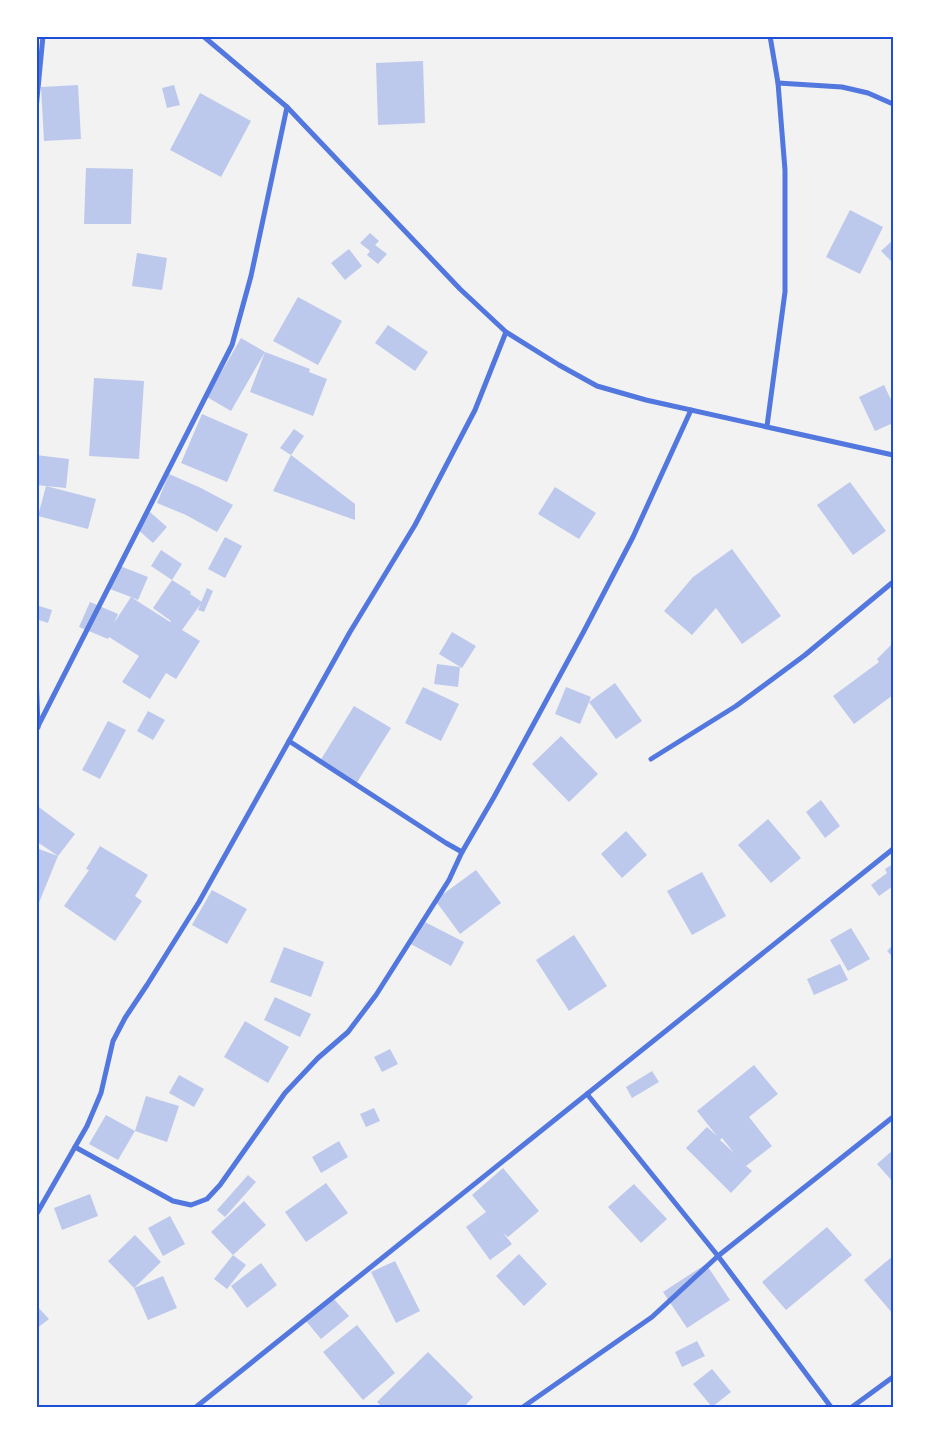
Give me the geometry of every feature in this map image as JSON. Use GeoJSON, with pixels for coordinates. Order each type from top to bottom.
{"type":"FeatureCollection","features":[{"type":"Feature","properties":{"kind":"street"},"geometry":{"type":"LineString","coordinates":[[36,109],[42,36]]}},
{"type":"Feature","properties":{"kind":"street"},"geometry":{"type":"LineString","coordinates":[[203,36],[287,108],[460,289],[506,332],[558,365],[597,386],[646,400],[893,455]]}},
{"type":"Feature","properties":{"kind":"street"},"geometry":{"type":"LineString","coordinates":[[767,426],[785,292],[785,170],[778,83],[770,36]]}},
{"type":"Feature","properties":{"kind":"street"},"geometry":{"type":"LineString","coordinates":[[778,83],[842,87],[868,93],[893,104]]}},
{"type":"Feature","properties":{"kind":"street"},"geometry":{"type":"LineString","coordinates":[[37,729],[232,345],[251,276],[287,108]]}},
{"type":"Feature","properties":{"kind":"street"},"geometry":{"type":"LineString","coordinates":[[36,1215],[87,1126],[101,1093],[113,1041],[125,1018],[198,902],[350,632],[414,525],[475,410],[506,332]]}},
{"type":"Feature","properties":{"kind":"street"},"geometry":{"type":"LineString","coordinates":[[75,1147],[173,1201],[191,1205],[207,1198],[220,1185],[285,1093],[318,1058],[348,1032],[376,995],[449,880],[462,852],[518,753],[633,537],[691,410]]}},
{"type":"Feature","properties":{"kind":"street"},"geometry":{"type":"LineString","coordinates":[[651,759],[736,706],[805,655],[893,582]]}},
{"type":"Feature","properties":{"kind":"street"},"geometry":{"type":"LineString","coordinates":[[36,674],[37,729]]}},
{"type":"Feature","properties":{"kind":"street"},"geometry":{"type":"LineString","coordinates":[[289,741],[421,828],[462,852]]}},
{"type":"Feature","properties":{"kind":"street"},"geometry":{"type":"LineString","coordinates":[[196,1407],[893,849]]}},
{"type":"Feature","properties":{"kind":"street"},"geometry":{"type":"LineString","coordinates":[[587,1094],[718,1256],[831,1407]]}},
{"type":"Feature","properties":{"kind":"street"},"geometry":{"type":"LineString","coordinates":[[523,1407],[652,1317],[718,1256],[893,1117]]}},
{"type":"Feature","properties":{"kind":"street"},"geometry":{"type":"LineString","coordinates":[[852,1407],[893,1377]]}},
{"type":"Feature","properties":{"kind":"building"},"geometry":{"type":"Polygon","coordinates":[[[423,61],[425,123],[378,125],[376,63],[423,61]]]}},
{"type":"Feature","properties":{"kind":"building"},"geometry":{"type":"Polygon","coordinates":[[[78,85],[81,139],[44,141],[41,87],[78,85]]]}},
{"type":"Feature","properties":{"kind":"building"},"geometry":{"type":"Polygon","coordinates":[[[174,85],[180,105],[167,108],[162,88],[174,85]]]}},
{"type":"Feature","properties":{"kind":"building"},"geometry":{"type":"Polygon","coordinates":[[[200,93],[251,121],[221,177],[170,150],[200,93]]]}},
{"type":"Feature","properties":{"kind":"building"},"geometry":{"type":"Polygon","coordinates":[[[86,168],[133,169],[131,224],[84,224],[86,168]]]}},
{"type":"Feature","properties":{"kind":"building"},"geometry":{"type":"Polygon","coordinates":[[[850,210],[883,227],[860,274],[826,257],[850,210]]]}},
{"type":"Feature","properties":{"kind":"building"},"geometry":{"type":"Polygon","coordinates":[[[370,233],[379,241],[375,245],[387,254],[378,264],[367,255],[370,251],[360,243],[370,233]]]}},
{"type":"Feature","properties":{"kind":"building"},"geometry":{"type":"Polygon","coordinates":[[[893,240],[893,263],[881,251],[893,240]]]}},
{"type":"Feature","properties":{"kind":"building"},"geometry":{"type":"Polygon","coordinates":[[[349,249],[362,266],[345,280],[331,263],[349,249]]]}},
{"type":"Feature","properties":{"kind":"building"},"geometry":{"type":"Polygon","coordinates":[[[137,253],[167,258],[162,290],[132,286],[137,253]]]}},
{"type":"Feature","properties":{"kind":"building"},"geometry":{"type":"Polygon","coordinates":[[[298,297],[342,321],[318,365],[273,341],[298,297]]]}},
{"type":"Feature","properties":{"kind":"building"},"geometry":{"type":"Polygon","coordinates":[[[388,325],[428,352],[415,371],[375,343],[388,325]]]}},
{"type":"Feature","properties":{"kind":"building"},"geometry":{"type":"Polygon","coordinates":[[[241,338],[265,352],[231,411],[207,397],[241,338]]]}},
{"type":"Feature","properties":{"kind":"building"},"geometry":{"type":"Polygon","coordinates":[[[265,352],[310,369],[309,372],[327,379],[313,416],[250,392],[265,352]]]}},
{"type":"Feature","properties":{"kind":"building"},"geometry":{"type":"Polygon","coordinates":[[[94,378],[144,381],[139,459],[89,456],[94,378]]]}},
{"type":"Feature","properties":{"kind":"building"},"geometry":{"type":"Polygon","coordinates":[[[884,385],[893,404],[893,423],[875,431],[859,397],[884,385]]]}},
{"type":"Feature","properties":{"kind":"building"},"geometry":{"type":"Polygon","coordinates":[[[202,414],[248,434],[227,482],[181,463],[202,414]]]}},
{"type":"Feature","properties":{"kind":"building"},"geometry":{"type":"Polygon","coordinates":[[[294,429],[304,436],[291,455],[280,448],[294,429]]]}},
{"type":"Feature","properties":{"kind":"building"},"geometry":{"type":"Polygon","coordinates":[[[36,455],[69,459],[66,488],[36,485],[36,455]]]}},
{"type":"Feature","properties":{"kind":"building"},"geometry":{"type":"Polygon","coordinates":[[[291,455],[355,504],[355,520],[273,491],[291,455]]]}},
{"type":"Feature","properties":{"kind":"building"},"geometry":{"type":"Polygon","coordinates":[[[169,474],[233,505],[217,532],[186,515],[157,503],[169,474]]]}},
{"type":"Feature","properties":{"kind":"building"},"geometry":{"type":"Polygon","coordinates":[[[850,482],[886,531],[853,555],[817,505],[850,482]]]}},
{"type":"Feature","properties":{"kind":"building"},"geometry":{"type":"Polygon","coordinates":[[[46,486],[96,499],[88,529],[38,516],[46,486]]]}},
{"type":"Feature","properties":{"kind":"building"},"geometry":{"type":"Polygon","coordinates":[[[555,487],[596,513],[579,539],[538,514],[555,487]]]}},
{"type":"Feature","properties":{"kind":"building"},"geometry":{"type":"Polygon","coordinates":[[[150,512],[167,527],[153,543],[136,528],[150,512]]]}},
{"type":"Feature","properties":{"kind":"building"},"geometry":{"type":"Polygon","coordinates":[[[225,537],[242,546],[225,578],[208,569],[225,537]]]}},
{"type":"Feature","properties":{"kind":"building"},"geometry":{"type":"Polygon","coordinates":[[[732,549],[781,616],[742,644],[716,608],[692,635],[664,611],[693,577],[732,549]]]}},
{"type":"Feature","properties":{"kind":"building"},"geometry":{"type":"Polygon","coordinates":[[[161,550],[182,564],[172,580],[151,566],[161,550]]]}},
{"type":"Feature","properties":{"kind":"building"},"geometry":{"type":"Polygon","coordinates":[[[120,566],[148,577],[138,600],[110,589],[120,566]]]}},
{"type":"Feature","properties":{"kind":"building"},"geometry":{"type":"Polygon","coordinates":[[[172,580],[191,592],[190,594],[202,602],[182,630],[200,641],[176,679],[166,673],[150,699],[122,682],[139,656],[109,637],[108,639],[79,627],[90,602],[118,614],[114,623],[131,597],[170,622],[153,608],[172,580]]]}},
{"type":"Feature","properties":{"kind":"building"},"geometry":{"type":"Polygon","coordinates":[[[207,588],[213,591],[204,612],[198,610],[207,588]]]}},
{"type":"Feature","properties":{"kind":"building"},"geometry":{"type":"Polygon","coordinates":[[[36,605],[52,610],[48,623],[36,619],[36,605]]]}},
{"type":"Feature","properties":{"kind":"building"},"geometry":{"type":"Polygon","coordinates":[[[452,632],[476,646],[462,668],[439,654],[452,632]]]}},
{"type":"Feature","properties":{"kind":"building"},"geometry":{"type":"Polygon","coordinates":[[[893,643],[893,695],[854,724],[833,696],[879,662],[877,659],[893,643]]]}},
{"type":"Feature","properties":{"kind":"building"},"geometry":{"type":"Polygon","coordinates":[[[437,664],[460,667],[458,687],[434,684],[437,664]]]}},
{"type":"Feature","properties":{"kind":"building"},"geometry":{"type":"Polygon","coordinates":[[[615,683],[642,721],[616,739],[589,702],[615,683]]]}},
{"type":"Feature","properties":{"kind":"building"},"geometry":{"type":"Polygon","coordinates":[[[423,687],[459,704],[441,741],[405,723],[423,687]]]}},
{"type":"Feature","properties":{"kind":"building"},"geometry":{"type":"Polygon","coordinates":[[[566,687],[591,697],[580,724],[555,714],[566,687]]]}},
{"type":"Feature","properties":{"kind":"building"},"geometry":{"type":"Polygon","coordinates":[[[354,706],[391,728],[356,784],[320,761],[354,706]]]}},
{"type":"Feature","properties":{"kind":"building"},"geometry":{"type":"Polygon","coordinates":[[[148,711],[165,720],[153,740],[137,731],[148,711]]]}},
{"type":"Feature","properties":{"kind":"building"},"geometry":{"type":"Polygon","coordinates":[[[108,721],[126,730],[100,779],[82,770],[108,721]]]}},
{"type":"Feature","properties":{"kind":"building"},"geometry":{"type":"Polygon","coordinates":[[[561,736],[598,774],[569,802],[532,764],[561,736]]]}},
{"type":"Feature","properties":{"kind":"building"},"geometry":{"type":"Polygon","coordinates":[[[821,800],[840,826],[825,838],[806,812],[821,800]]]}},
{"type":"Feature","properties":{"kind":"building"},"geometry":{"type":"Polygon","coordinates":[[[36,805],[75,834],[58,856],[36,841],[36,805]]]}},
{"type":"Feature","properties":{"kind":"building"},"geometry":{"type":"Polygon","coordinates":[[[768,819],[801,858],[771,883],[738,845],[768,819]]]}},
{"type":"Feature","properties":{"kind":"building"},"geometry":{"type":"Polygon","coordinates":[[[626,831],[647,855],[622,878],[601,854],[626,831]]]}},
{"type":"Feature","properties":{"kind":"building"},"geometry":{"type":"Polygon","coordinates":[[[100,846],[148,875],[135,896],[142,901],[115,941],[64,906],[89,870],[86,869],[100,846]]]}},
{"type":"Feature","properties":{"kind":"building"},"geometry":{"type":"Polygon","coordinates":[[[36,848],[58,856],[36,910],[36,848]]]}},
{"type":"Feature","properties":{"kind":"building"},"geometry":{"type":"Polygon","coordinates":[[[893,864],[893,886],[879,896],[871,885],[887,873],[885,869],[893,864]]]}},
{"type":"Feature","properties":{"kind":"building"},"geometry":{"type":"Polygon","coordinates":[[[476,870],[501,903],[460,934],[435,900],[476,870]]]}},
{"type":"Feature","properties":{"kind":"building"},"geometry":{"type":"Polygon","coordinates":[[[702,872],[726,916],[692,935],[667,891],[702,872]]]}},
{"type":"Feature","properties":{"kind":"building"},"geometry":{"type":"Polygon","coordinates":[[[212,890],[247,909],[227,944],[192,925],[212,890]]]}},
{"type":"Feature","properties":{"kind":"building"},"geometry":{"type":"Polygon","coordinates":[[[421,920],[464,942],[451,966],[409,943],[421,920]]]}},
{"type":"Feature","properties":{"kind":"building"},"geometry":{"type":"Polygon","coordinates":[[[851,928],[870,959],[848,971],[830,940],[851,928]]]}},
{"type":"Feature","properties":{"kind":"building"},"geometry":{"type":"Polygon","coordinates":[[[574,935],[607,986],[569,1011],[536,960],[574,935]]]}},
{"type":"Feature","properties":{"kind":"building"},"geometry":{"type":"Polygon","coordinates":[[[893,945],[893,957],[887,951],[893,945]]]}},
{"type":"Feature","properties":{"kind":"building"},"geometry":{"type":"Polygon","coordinates":[[[284,947],[324,962],[311,997],[270,982],[284,947]]]}},
{"type":"Feature","properties":{"kind":"building"},"geometry":{"type":"Polygon","coordinates":[[[840,964],[848,980],[814,995],[807,979],[840,964]]]}},
{"type":"Feature","properties":{"kind":"building"},"geometry":{"type":"Polygon","coordinates":[[[275,997],[311,1014],[300,1037],[264,1020],[275,997]]]}},
{"type":"Feature","properties":{"kind":"building"},"geometry":{"type":"Polygon","coordinates":[[[245,1021],[289,1047],[268,1083],[224,1057],[245,1021]]]}},
{"type":"Feature","properties":{"kind":"building"},"geometry":{"type":"Polygon","coordinates":[[[390,1049],[398,1064],[382,1072],[374,1057],[390,1049]]]}},
{"type":"Feature","properties":{"kind":"building"},"geometry":{"type":"Polygon","coordinates":[[[754,1065],[778,1094],[749,1117],[772,1146],[746,1166],[752,1171],[731,1193],[686,1148],[707,1127],[717,1136],[697,1111],[754,1065]],[[722,1138],[720,1140],[734,1153],[722,1138]]]}},
{"type":"Feature","properties":{"kind":"building"},"geometry":{"type":"Polygon","coordinates":[[[652,1071],[659,1082],[632,1098],[626,1087],[652,1071]]]}},
{"type":"Feature","properties":{"kind":"building"},"geometry":{"type":"Polygon","coordinates":[[[179,1075],[204,1089],[194,1107],[169,1093],[179,1075]]]}},
{"type":"Feature","properties":{"kind":"building"},"geometry":{"type":"Polygon","coordinates":[[[146,1096],[179,1106],[167,1142],[135,1131],[146,1096]]]}},
{"type":"Feature","properties":{"kind":"building"},"geometry":{"type":"Polygon","coordinates":[[[374,1108],[380,1121],[366,1127],[360,1114],[374,1108]]]}},
{"type":"Feature","properties":{"kind":"building"},"geometry":{"type":"Polygon","coordinates":[[[106,1115],[135,1131],[118,1160],[89,1144],[106,1115]]]}},
{"type":"Feature","properties":{"kind":"building"},"geometry":{"type":"Polygon","coordinates":[[[339,1141],[348,1157],[321,1173],[312,1157],[339,1141]]]}},
{"type":"Feature","properties":{"kind":"building"},"geometry":{"type":"Polygon","coordinates":[[[893,1150],[893,1182],[877,1164],[893,1150]]]}},
{"type":"Feature","properties":{"kind":"building"},"geometry":{"type":"Polygon","coordinates":[[[503,1168],[539,1211],[508,1237],[503,1233],[512,1244],[490,1260],[466,1227],[486,1212],[472,1195],[503,1168]]]}},
{"type":"Feature","properties":{"kind":"building"},"geometry":{"type":"Polygon","coordinates":[[[248,1175],[256,1182],[225,1217],[217,1210],[248,1175]]]}},
{"type":"Feature","properties":{"kind":"building"},"geometry":{"type":"Polygon","coordinates":[[[326,1183],[348,1213],[306,1242],[285,1212],[326,1183]]]}},
{"type":"Feature","properties":{"kind":"building"},"geometry":{"type":"Polygon","coordinates":[[[634,1184],[667,1219],[641,1243],[608,1207],[634,1184]]]}},
{"type":"Feature","properties":{"kind":"building"},"geometry":{"type":"Polygon","coordinates":[[[90,1194],[98,1216],[62,1230],[54,1208],[90,1194]]]}},
{"type":"Feature","properties":{"kind":"building"},"geometry":{"type":"Polygon","coordinates":[[[244,1201],[266,1225],[233,1255],[211,1232],[244,1201]]]}},
{"type":"Feature","properties":{"kind":"building"},"geometry":{"type":"Polygon","coordinates":[[[170,1216],[185,1244],[163,1256],[148,1228],[170,1216]]]}},
{"type":"Feature","properties":{"kind":"building"},"geometry":{"type":"Polygon","coordinates":[[[827,1227],[852,1255],[786,1310],[762,1282],[827,1227]]]}},
{"type":"Feature","properties":{"kind":"building"},"geometry":{"type":"Polygon","coordinates":[[[135,1235],[161,1262],[134,1288],[108,1261],[135,1235]]]}},
{"type":"Feature","properties":{"kind":"building"},"geometry":{"type":"Polygon","coordinates":[[[519,1254],[547,1284],[524,1306],[496,1276],[519,1254]]]}},
{"type":"Feature","properties":{"kind":"building"},"geometry":{"type":"Polygon","coordinates":[[[233,1255],[246,1265],[227,1289],[214,1279],[233,1255]]]}},
{"type":"Feature","properties":{"kind":"building"},"geometry":{"type":"Polygon","coordinates":[[[893,1256],[893,1314],[864,1280],[893,1256]]]}},
{"type":"Feature","properties":{"kind":"building"},"geometry":{"type":"Polygon","coordinates":[[[395,1261],[420,1311],[396,1323],[371,1272],[395,1261]]]}},
{"type":"Feature","properties":{"kind":"building"},"geometry":{"type":"Polygon","coordinates":[[[261,1263],[277,1285],[247,1308],[231,1286],[261,1263]]]}},
{"type":"Feature","properties":{"kind":"building"},"geometry":{"type":"Polygon","coordinates":[[[706,1264],[730,1300],[687,1328],[663,1292],[706,1264]]]}},
{"type":"Feature","properties":{"kind":"building"},"geometry":{"type":"Polygon","coordinates":[[[163,1276],[177,1308],[148,1320],[134,1288],[163,1276]]]}},
{"type":"Feature","properties":{"kind":"building"},"geometry":{"type":"Polygon","coordinates":[[[333,1298],[349,1316],[321,1339],[306,1321],[333,1298]]]}},
{"type":"Feature","properties":{"kind":"building"},"geometry":{"type":"Polygon","coordinates":[[[36,1305],[49,1319],[36,1329],[36,1305]]]}},
{"type":"Feature","properties":{"kind":"building"},"geometry":{"type":"Polygon","coordinates":[[[357,1325],[395,1373],[363,1400],[323,1352],[357,1325]]]}},
{"type":"Feature","properties":{"kind":"building"},"geometry":{"type":"Polygon","coordinates":[[[697,1341],[705,1356],[682,1367],[675,1352],[697,1341]]]}},
{"type":"Feature","properties":{"kind":"building"},"geometry":{"type":"Polygon","coordinates":[[[428,1352],[473,1397],[464,1407],[382,1407],[377,1402],[428,1352]]]}},
{"type":"Feature","properties":{"kind":"building"},"geometry":{"type":"Polygon","coordinates":[[[712,1369],[731,1392],[712,1407],[693,1384],[712,1369]]]}}]}
